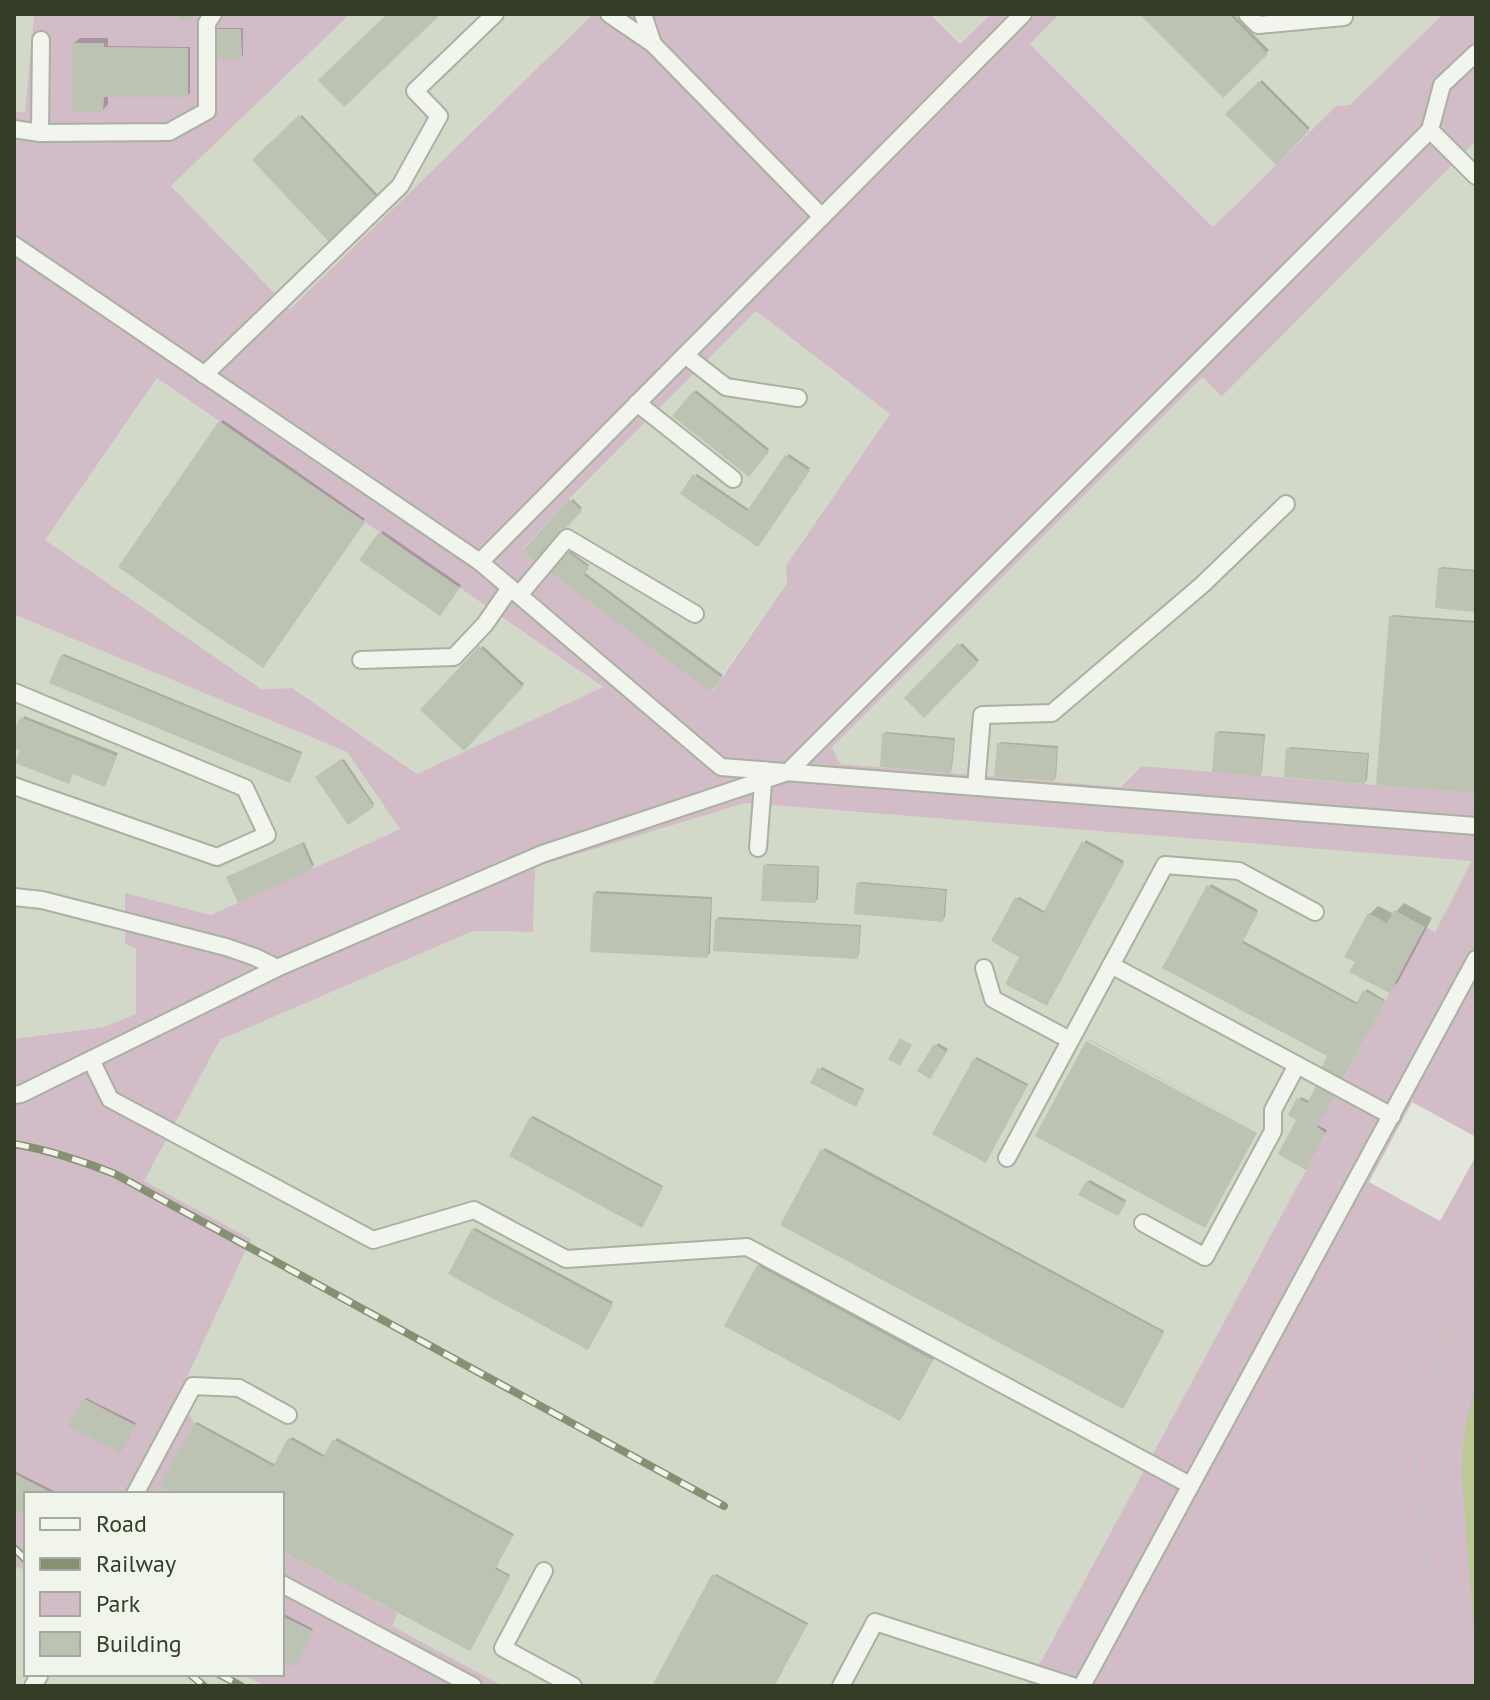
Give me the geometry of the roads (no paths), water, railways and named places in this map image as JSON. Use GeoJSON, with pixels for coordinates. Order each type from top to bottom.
{"type":"FeatureCollection","features":[{"type":"Feature","properties":{"kind":"street"},"geometry":{"type":"LineString","coordinates":[[14,129],[40,133],[169,132],[207,111],[207,23],[213,14]]}},
{"type":"Feature","properties":{"kind":"street"},"geometry":{"type":"LineString","coordinates":[[204,375],[400,186],[439,116],[415,91],[495,14]]}},
{"type":"Feature","properties":{"kind":"street"},"geometry":{"type":"LineString","coordinates":[[609,14],[653,44],[822,217]]}},
{"type":"Feature","properties":{"kind":"street"},"geometry":{"type":"LineString","coordinates":[[643,14],[653,44]]}},
{"type":"Feature","properties":{"kind":"street"},"geometry":{"type":"LineString","coordinates":[[480,562],[1023,14]]}},
{"type":"Feature","properties":{"kind":"street"},"geometry":{"type":"LineString","coordinates":[[1247,14],[1258,25],[1344,17]]}},
{"type":"Feature","properties":{"kind":"street"},"geometry":{"type":"LineString","coordinates":[[40,133],[41,40]]}},
{"type":"Feature","properties":{"kind":"street"},"geometry":{"type":"LineString","coordinates":[[788,772],[1430,130],[1442,85],[1476,53]]}},
{"type":"Feature","properties":{"kind":"street"},"geometry":{"type":"LineString","coordinates":[[1430,130],[1476,176]]}},
{"type":"Feature","properties":{"kind":"street"},"geometry":{"type":"LineString","coordinates":[[14,245],[480,562],[721,767],[764,775]]}},
{"type":"Feature","properties":{"kind":"street"},"geometry":{"type":"LineString","coordinates":[[685,355],[726,387],[798,398]]}},
{"type":"Feature","properties":{"kind":"street"},"geometry":{"type":"LineString","coordinates":[[637,403],[733,479]]}},
{"type":"Feature","properties":{"kind":"street"},"geometry":{"type":"LineString","coordinates":[[976,787],[982,715],[1052,713],[1202,585],[1286,504]]}},
{"type":"Feature","properties":{"kind":"street"},"geometry":{"type":"LineString","coordinates":[[361,660],[454,657],[567,538],[695,614]]}},
{"type":"Feature","properties":{"kind":"street"},"geometry":{"type":"LineString","coordinates":[[14,692],[245,788],[267,835],[217,857],[14,786]]}},
{"type":"Feature","properties":{"kind":"street"},"geometry":{"type":"LineString","coordinates":[[719,795],[721,767]]}},
{"type":"Feature","properties":{"kind":"street"},"geometry":{"type":"LineString","coordinates":[[14,1095],[277,968],[542,854],[719,795],[764,775],[788,772],[1476,826]]}},
{"type":"Feature","properties":{"kind":"street"},"geometry":{"type":"LineString","coordinates":[[758,848],[764,775]]}},
{"type":"Feature","properties":{"kind":"street"},"geometry":{"type":"LineString","coordinates":[[1007,1158],[1165,865],[1239,871],[1315,912]]}},
{"type":"Feature","properties":{"kind":"street"},"geometry":{"type":"LineString","coordinates":[[14,897],[42,900],[226,947],[277,968]]}},
{"type":"Feature","properties":{"kind":"street"},"geometry":{"type":"LineString","coordinates":[[1082,1686],[1476,959]]}},
{"type":"Feature","properties":{"kind":"street"},"geometry":{"type":"LineString","coordinates":[[1111,965],[1392,1116]]}},
{"type":"Feature","properties":{"kind":"street"},"geometry":{"type":"LineString","coordinates":[[984,968],[993,999],[1070,1040]]}},
{"type":"Feature","properties":{"kind":"street"},"geometry":{"type":"LineString","coordinates":[[1458,995],[1476,982]]}},
{"type":"Feature","properties":{"kind":"street"},"geometry":{"type":"LineString","coordinates":[[91,1060],[110,1099],[373,1240],[474,1210],[566,1259],[747,1247],[1190,1485]]}},
{"type":"Feature","properties":{"kind":"street"},"geometry":{"type":"LineString","coordinates":[[1143,1223],[1205,1257],[1273,1131],[1273,1110],[1297,1065]]}},
{"type":"Feature","properties":{"kind":"street"},"geometry":{"type":"LineString","coordinates":[[136,1492],[193,1386],[239,1388],[288,1415]]}},
{"type":"Feature","properties":{"kind":"street"},"geometry":{"type":"LineString","coordinates":[[544,1571],[503,1648],[573,1686]]}},
{"type":"Feature","properties":{"kind":"street"},"geometry":{"type":"LineString","coordinates":[[284,1585],[473,1686]]}},
{"type":"Feature","properties":{"kind":"street"},"geometry":{"type":"LineString","coordinates":[[841,1686],[875,1622],[1073,1686]]}},
{"type":"Feature","properties":{"kind":"railway"},"geometry":{"type":"LineString","coordinates":[[14,1144],[65,1156],[115,1174],[724,1506]]}},
{"type":"Feature","properties":{"kind":"railway"},"geometry":{"type":"LineString","coordinates":[[14,1548],[24,1558]]}},
{"type":"Feature","properties":{"kind":"railway"},"geometry":{"type":"LineString","coordinates":[[192,1676],[204,1686]]}},
{"type":"Feature","properties":{"kind":"railway"},"geometry":{"type":"LineString","coordinates":[[223,1676],[241,1686]]}}]}
